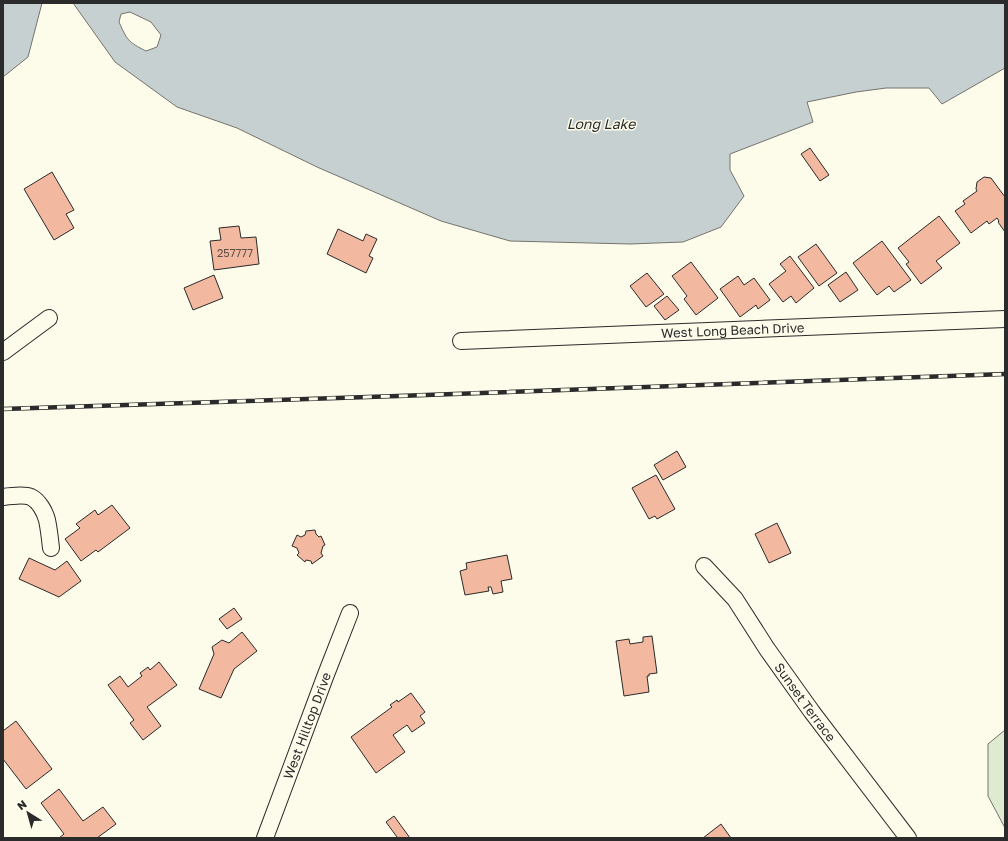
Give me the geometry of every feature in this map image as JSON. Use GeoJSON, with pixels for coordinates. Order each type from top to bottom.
{"type":"FeatureCollection","features":[{"type":"Feature","properties":{"kind":"street"},"geometry":{"type":"LineString","coordinates":[[3,352],[49,318]]}},
{"type":"Feature","properties":{"kind":"street","name":"West Long Beach Drive"},"geometry":{"type":"LineString","coordinates":[[461,340],[1005,319]]}},
{"type":"Feature","properties":{"kind":"street"},"geometry":{"type":"LineString","coordinates":[[3,497],[19,495],[30,497],[37,502],[43,510],[47,520],[51,548]]}},
{"type":"Feature","properties":{"kind":"street","name":"Sunset Terrace"},"geometry":{"type":"LineString","coordinates":[[704,566],[735,599],[767,649],[812,712],[908,838]]}},
{"type":"Feature","properties":{"kind":"street","name":"West Hilltop Drive"},"geometry":{"type":"LineString","coordinates":[[265,838],[350,613]]}},
{"type":"Feature","properties":{"kind":"green space"},"geometry":{"type":"Polygon","coordinates":[[[1005,730],[1005,828],[988,796],[988,744],[1005,730]]]}},
{"type":"Feature","properties":{"kind":"water"},"geometry":{"type":"Polygon","coordinates":[[[3,3],[42,3],[28,57],[3,77],[3,3]]]}},
{"type":"Feature","properties":{"kind":"water","name":"Long Lake"},"geometry":{"type":"Polygon","coordinates":[[[73,3],[1005,3],[1005,68],[942,104],[929,88],[886,88],[856,92],[807,102],[813,122],[730,154],[730,170],[744,196],[721,227],[683,242],[630,244],[510,241],[441,221],[317,167],[237,128],[177,107],[115,62],[73,3]],[[130,12],[121,14],[119,22],[129,40],[146,51],[157,47],[161,35],[151,22],[130,12]]]}},
{"type":"Feature","properties":{"kind":"building"},"geometry":{"type":"Polygon","coordinates":[[[810,148],[829,175],[820,181],[801,154],[810,148]]]}},
{"type":"Feature","properties":{"kind":"building"},"geometry":{"type":"Polygon","coordinates":[[[52,172],[74,210],[66,214],[74,228],[54,240],[24,189],[52,172]]]}},
{"type":"Feature","properties":{"kind":"building"},"geometry":{"type":"Polygon","coordinates":[[[984,177],[991,178],[1005,197],[1005,232],[997,218],[989,224],[987,221],[971,233],[955,211],[965,204],[963,201],[977,191],[977,182],[984,177]]]}},
{"type":"Feature","properties":{"kind":"building"},"geometry":{"type":"Polygon","coordinates":[[[939,216],[960,243],[936,261],[942,268],[921,284],[906,264],[909,262],[898,248],[939,216]]]}},
{"type":"Feature","properties":{"kind":"building"},"geometry":{"type":"Polygon","coordinates":[[[239,226],[241,238],[256,237],[259,264],[214,270],[210,241],[221,240],[219,228],[239,226]]]}},
{"type":"Feature","properties":{"kind":"building"},"geometry":{"type":"Polygon","coordinates":[[[338,229],[363,241],[366,234],[377,239],[369,256],[373,258],[366,273],[327,254],[338,229]]]}},
{"type":"Feature","properties":{"kind":"building"},"geometry":{"type":"Polygon","coordinates":[[[882,241],[911,280],[894,292],[889,286],[877,295],[853,263],[882,241]]]}},
{"type":"Feature","properties":{"kind":"building"},"geometry":{"type":"Polygon","coordinates":[[[816,244],[837,273],[819,286],[798,257],[816,244]]]}},
{"type":"Feature","properties":{"kind":"building"},"geometry":{"type":"Polygon","coordinates":[[[790,256],[814,288],[796,303],[791,296],[783,302],[769,284],[786,271],[780,264],[790,256]]]}},
{"type":"Feature","properties":{"kind":"building"},"geometry":{"type":"Polygon","coordinates":[[[691,262],[718,298],[696,315],[684,299],[687,296],[672,276],[691,262]]]}},
{"type":"Feature","properties":{"kind":"building"},"geometry":{"type":"Polygon","coordinates":[[[846,272],[858,290],[840,302],[828,285],[846,272]]]}},
{"type":"Feature","properties":{"kind":"building"},"geometry":{"type":"Polygon","coordinates":[[[647,273],[664,294],[646,307],[630,286],[647,273]]]}},
{"type":"Feature","properties":{"kind":"building"},"geometry":{"type":"Polygon","coordinates":[[[214,275],[223,298],[193,310],[184,288],[214,275]]]}},
{"type":"Feature","properties":{"kind":"building"},"geometry":{"type":"Polygon","coordinates":[[[738,276],[744,285],[754,278],[770,300],[758,309],[756,305],[740,317],[720,289],[738,276]]]}},
{"type":"Feature","properties":{"kind":"building"},"geometry":{"type":"Polygon","coordinates":[[[667,296],[679,310],[665,320],[654,306],[667,296]]]}},
{"type":"Feature","properties":{"kind":"building"},"geometry":{"type":"Polygon","coordinates":[[[677,451],[686,467],[663,480],[654,465],[677,451]]]}},
{"type":"Feature","properties":{"kind":"building"},"geometry":{"type":"Polygon","coordinates":[[[656,475],[675,509],[657,519],[655,516],[649,519],[632,488],[656,475]]]}},
{"type":"Feature","properties":{"kind":"building"},"geometry":{"type":"Polygon","coordinates":[[[112,505],[130,528],[98,552],[96,550],[81,561],[65,539],[80,528],[76,524],[95,510],[98,515],[112,505]]]}},
{"type":"Feature","properties":{"kind":"building"},"geometry":{"type":"Polygon","coordinates":[[[777,523],[791,553],[769,563],[755,534],[777,523]]]}},
{"type":"Feature","properties":{"kind":"building"},"geometry":{"type":"Polygon","coordinates":[[[315,530],[319,537],[321,536],[325,545],[323,546],[321,553],[323,556],[312,564],[311,561],[306,560],[305,562],[297,555],[299,553],[297,548],[292,546],[297,535],[301,537],[305,535],[306,531],[315,530]]]}},
{"type":"Feature","properties":{"kind":"building"},"geometry":{"type":"Polygon","coordinates":[[[507,555],[512,579],[501,581],[503,592],[493,594],[491,587],[488,587],[489,591],[465,595],[460,571],[467,569],[466,563],[507,555]]]}},
{"type":"Feature","properties":{"kind":"building"},"geometry":{"type":"Polygon","coordinates":[[[29,558],[55,570],[67,561],[81,581],[59,597],[19,579],[29,558]]]}},
{"type":"Feature","properties":{"kind":"building"},"geometry":{"type":"Polygon","coordinates":[[[234,608],[242,619],[227,629],[219,619],[234,608]]]}},
{"type":"Feature","properties":{"kind":"building"},"geometry":{"type":"Polygon","coordinates":[[[242,632],[257,651],[234,669],[221,698],[199,689],[214,654],[212,647],[222,640],[229,643],[242,632]]]}},
{"type":"Feature","properties":{"kind":"building"},"geometry":{"type":"Polygon","coordinates":[[[652,636],[657,673],[649,674],[649,676],[647,676],[649,692],[624,696],[616,641],[629,639],[630,644],[643,642],[643,637],[652,636]]]}},
{"type":"Feature","properties":{"kind":"building"},"geometry":{"type":"Polygon","coordinates":[[[159,662],[177,685],[147,707],[161,726],[143,740],[130,723],[134,720],[108,685],[120,676],[128,687],[142,676],[140,673],[148,667],[150,670],[159,662]]]}},
{"type":"Feature","properties":{"kind":"building"},"geometry":{"type":"Polygon","coordinates":[[[411,693],[425,712],[420,716],[425,723],[412,732],[407,725],[393,735],[405,752],[376,773],[351,737],[392,707],[390,705],[397,700],[398,702],[411,693]]]}},
{"type":"Feature","properties":{"kind":"building"},"geometry":{"type":"Polygon","coordinates":[[[16,721],[52,769],[26,789],[3,759],[3,731],[16,721]]]}},
{"type":"Feature","properties":{"kind":"building"},"geometry":{"type":"Polygon","coordinates":[[[59,789],[83,821],[103,807],[116,824],[97,838],[59,838],[64,834],[41,803],[59,789]]]}},
{"type":"Feature","properties":{"kind":"building"},"geometry":{"type":"Polygon","coordinates":[[[394,816],[410,838],[395,838],[397,837],[386,822],[394,816]]]}},
{"type":"Feature","properties":{"kind":"building"},"geometry":{"type":"Polygon","coordinates":[[[721,824],[731,838],[703,838],[721,824]]]}},
{"type":"Feature","properties":{"kind":"railway"},"geometry":{"type":"LineString","coordinates":[[3,409],[1005,374]]}}]}
